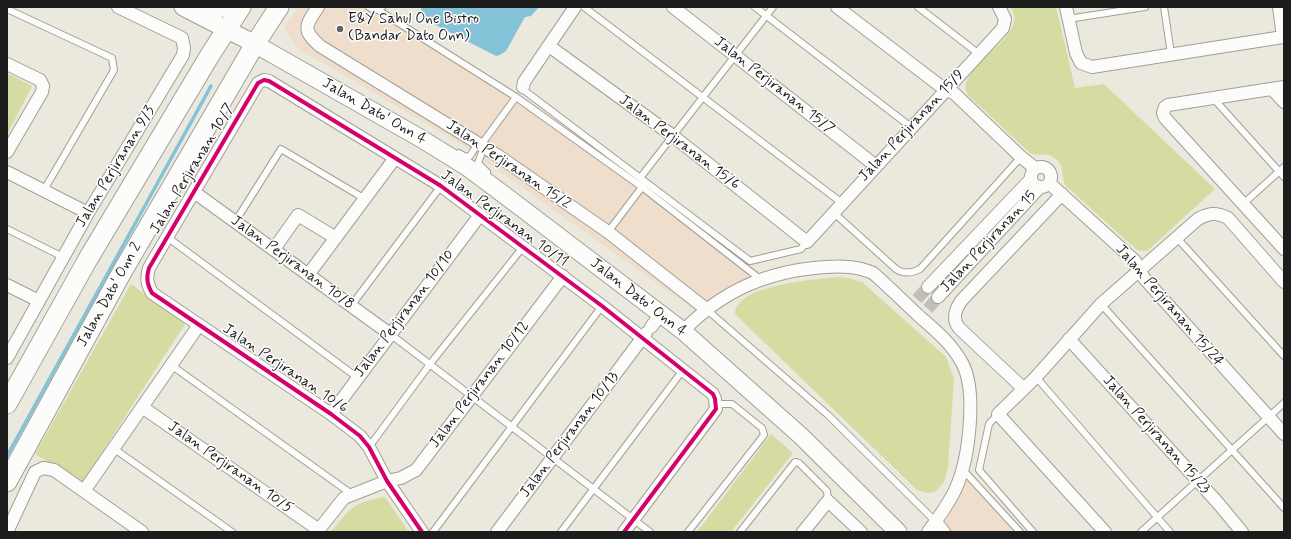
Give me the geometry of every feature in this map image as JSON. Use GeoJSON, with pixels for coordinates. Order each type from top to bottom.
{"type":"FeatureCollection","features":[{"type":"Feature","properties":{"kind":"main road","name":"Jalan Dato' Onn 4"},"geometry":{"type":"LineString","coordinates":[[183,7],[255,44],[420,138],[511,200],[650,328],[683,331],[801,436],[898,532]]}},
{"type":"Feature","properties":{"kind":"main road"},"geometry":{"type":"LineString","coordinates":[[183,7],[207,31],[211,39],[210,55]]}},
{"type":"Feature","properties":{"kind":"main road"},"geometry":{"type":"LineString","coordinates":[[188,7],[216,9],[231,7]]}},
{"type":"Feature","properties":{"kind":"main road"},"geometry":{"type":"LineString","coordinates":[[7,404],[88,259],[210,55],[241,7]]}},
{"type":"Feature","properties":{"kind":"main road","name":"Jalan Dato' Onn 2"},"geometry":{"type":"LineString","coordinates":[[7,482],[122,272],[255,44],[279,7]]}},
{"type":"Feature","properties":{"kind":"street","name":"Jalan Perjiranan 9/3"},"geometry":{"type":"LineString","coordinates":[[7,358],[11,342],[39,301],[88,213],[183,55],[184,48],[182,38],[118,7]]}},
{"type":"Feature","properties":{"kind":"street","name":"Jalan Perjiranan 15/2"},"geometry":{"type":"LineString","coordinates":[[318,7],[308,22],[306,29],[308,36],[320,46],[481,145],[608,232],[706,309]]}},
{"type":"Feature","properties":{"kind":"street"},"geometry":{"type":"LineString","coordinates":[[520,92],[524,82],[575,7]]}},
{"type":"Feature","properties":{"kind":"street","name":"Jalan Perjiranan 15/7"},"geometry":{"type":"LineString","coordinates":[[673,7],[876,166]]}},
{"type":"Feature","properties":{"kind":"street","name":"Jalan Perjiranan 15/24"},"geometry":{"type":"LineString","coordinates":[[837,7],[945,90],[955,94],[1021,157],[1039,179],[1062,194],[1135,261],[1144,278],[1284,434]]}},
{"type":"Feature","properties":{"kind":"street","name":"Jalan Perjiranan 15/9"},"geometry":{"type":"LineString","coordinates":[[807,242],[1003,28],[1005,18],[999,7]]}},
{"type":"Feature","properties":{"kind":"street"},"geometry":{"type":"LineString","coordinates":[[1066,7],[1076,53],[1081,63],[1092,67],[1283,37],[1279,7]]}},
{"type":"Feature","properties":{"kind":"street","name":"Jalan Perjiranan 15/6"},"geometry":{"type":"LineString","coordinates":[[549,46],[673,136],[807,242]]}},
{"type":"Feature","properties":{"kind":"street"},"geometry":{"type":"LineString","coordinates":[[7,64],[40,80],[43,86],[42,92],[7,152]]}},
{"type":"Feature","properties":{"kind":"street","name":"Jalan Perjiranan 10/11"},"geometry":{"type":"LineString","coordinates":[[264,82],[395,158],[440,186],[602,306],[650,328],[682,370],[715,399]]}},
{"type":"Feature","properties":{"kind":"street","name":"Jalan Perjiranan 10/7"},"geometry":{"type":"LineString","coordinates":[[152,293],[147,284],[146,276],[149,268],[194,192],[264,82]]}},
{"type":"Feature","properties":{"kind":"street"},"geometry":{"type":"LineString","coordinates":[[1284,102],[1278,88],[1168,105],[1165,107],[1163,113],[1165,118],[1284,248]]}},
{"type":"Feature","properties":{"kind":"street"},"geometry":{"type":"LineString","coordinates":[[308,275],[395,158]]}},
{"type":"Feature","properties":{"kind":"street"},"geometry":{"type":"LineString","coordinates":[[7,172],[88,213]]}},
{"type":"Feature","properties":{"kind":"street","name":"Jalan Perjiranan 15"},"geometry":{"type":"LineString","coordinates":[[928,287],[1039,179]]}},
{"type":"Feature","properties":{"kind":"street","name":"Jalan Perjiranan 15"},"geometry":{"type":"LineString","coordinates":[[938,297],[1039,179]]}},
{"type":"Feature","properties":{"kind":"street","name":"Jalan Perjiranan 10/8"},"geometry":{"type":"LineString","coordinates":[[194,192],[390,334]]}},
{"type":"Feature","properties":{"kind":"street"},"geometry":{"type":"LineString","coordinates":[[1024,389],[959,328],[956,324],[955,310],[1062,194]]}},
{"type":"Feature","properties":{"kind":"street"},"geometry":{"type":"LineString","coordinates":[[1105,532],[998,414],[1036,377],[1101,304],[1198,219],[1206,215],[1217,213],[1228,218],[1284,282]]}},
{"type":"Feature","properties":{"kind":"street"},"geometry":{"type":"LineString","coordinates":[[274,249],[298,215],[336,238]]}},
{"type":"Feature","properties":{"kind":"street","name":"Jalan Perjiranan 10/10"},"geometry":{"type":"LineString","coordinates":[[331,414],[480,215]]}},
{"type":"Feature","properties":{"kind":"street"},"geometry":{"type":"LineString","coordinates":[[683,331],[706,309],[760,279],[788,271],[811,268],[862,268],[873,273],[913,303],[924,313],[962,362],[967,378],[970,399],[969,438],[963,470],[956,489],[936,522],[928,532]]}},
{"type":"Feature","properties":{"kind":"street","name":"Jalan Perjiranan 10/12"},"geometry":{"type":"LineString","coordinates":[[318,531],[344,498],[388,481],[401,478],[416,470],[563,276]]}},
{"type":"Feature","properties":{"kind":"street"},"geometry":{"type":"LineString","coordinates":[[7,285],[39,301]]}},
{"type":"Feature","properties":{"kind":"street","name":"Jalan Perjiranan 10/6"},"geometry":{"type":"LineString","coordinates":[[152,293],[331,414],[360,436],[369,447],[388,481],[422,532]]}},
{"type":"Feature","properties":{"kind":"street"},"geometry":{"type":"LineString","coordinates":[[84,491],[199,325]]}},
{"type":"Feature","properties":{"kind":"street","name":"Jalan Perjiranan 10/13"},"geometry":{"type":"LineString","coordinates":[[497,532],[650,328]]}},
{"type":"Feature","properties":{"kind":"street","name":"Jalan Perjiranan 15/23"},"geometry":{"type":"LineString","coordinates":[[1069,339],[1198,481],[1242,532]]}},
{"type":"Feature","properties":{"kind":"street"},"geometry":{"type":"LineString","coordinates":[[624,532],[716,409],[715,399]]}},
{"type":"Feature","properties":{"kind":"street","name":"Jalan Perjiranan 10/5"},"geometry":{"type":"LineString","coordinates":[[142,407],[318,531]]}},
{"type":"Feature","properties":{"kind":"street"},"geometry":{"type":"LineString","coordinates":[[7,532],[35,472],[43,468],[54,470],[142,532]]}},
{"type":"Feature","properties":{"kind":"street"},"geometry":{"type":"LineString","coordinates":[[803,532],[828,501],[861,532]]}},
{"type":"Feature","properties":{"kind":"street"},"geometry":{"type":"LineString","coordinates":[[936,522],[944,532]]}},
{"type":"Feature","properties":{"kind":"lane"},"geometry":{"type":"LineString","coordinates":[[369,7],[380,8],[520,92],[760,279]]}},
{"type":"Feature","properties":{"kind":"lane"},"geometry":{"type":"LineString","coordinates":[[584,7],[842,203]]}},
{"type":"Feature","properties":{"kind":"lane"},"geometry":{"type":"LineString","coordinates":[[755,7],[911,127]]}},
{"type":"Feature","properties":{"kind":"lane"},"geometry":{"type":"LineString","coordinates":[[640,178],[773,7]]}},
{"type":"Feature","properties":{"kind":"lane"},"geometry":{"type":"LineString","coordinates":[[918,7],[979,54]]}},
{"type":"Feature","properties":{"kind":"lane"},"geometry":{"type":"LineString","coordinates":[[1068,19],[1145,7]]}},
{"type":"Feature","properties":{"kind":"lane"},"geometry":{"type":"LineString","coordinates":[[1164,7],[1171,54]]}},
{"type":"Feature","properties":{"kind":"lane"},"geometry":{"type":"LineString","coordinates":[[7,9],[112,58],[114,70],[44,190]]}},
{"type":"Feature","properties":{"kind":"lane"},"geometry":{"type":"LineString","coordinates":[[420,138],[434,140],[466,157],[470,156],[481,145],[520,92],[525,91],[750,261],[800,249],[807,242]]}},
{"type":"Feature","properties":{"kind":"lane"},"geometry":{"type":"LineString","coordinates":[[1213,98],[1282,169],[1284,177]]}},
{"type":"Feature","properties":{"kind":"lane"},"geometry":{"type":"LineString","coordinates":[[481,145],[478,163],[493,176]]}},
{"type":"Feature","properties":{"kind":"lane"},"geometry":{"type":"LineString","coordinates":[[236,222],[281,149],[366,199]]}},
{"type":"Feature","properties":{"kind":"lane"},"geometry":{"type":"LineString","coordinates":[[834,213],[900,272],[914,272],[920,269],[1021,157]]}},
{"type":"Feature","properties":{"kind":"lane"},"geometry":{"type":"LineString","coordinates":[[1243,204],[1282,169]]}},
{"type":"Feature","properties":{"kind":"lane"},"geometry":{"type":"LineString","coordinates":[[502,184],[506,188],[511,200]]}},
{"type":"Feature","properties":{"kind":"lane"},"geometry":{"type":"LineString","coordinates":[[351,306],[440,186]]}},
{"type":"Feature","properties":{"kind":"lane"},"geometry":{"type":"LineString","coordinates":[[608,232],[642,187]]}},
{"type":"Feature","properties":{"kind":"lane"},"geometry":{"type":"LineString","coordinates":[[7,229],[63,257]]}},
{"type":"Feature","properties":{"kind":"lane"},"geometry":{"type":"LineString","coordinates":[[167,237],[358,378]]}},
{"type":"Feature","properties":{"kind":"lane"},"geometry":{"type":"LineString","coordinates":[[1177,238],[1284,356]]}},
{"type":"Feature","properties":{"kind":"lane"},"geometry":{"type":"LineString","coordinates":[[369,447],[430,364],[523,247]]}},
{"type":"Feature","properties":{"kind":"lane"},"geometry":{"type":"LineString","coordinates":[[1101,304],[1284,508]]}},
{"type":"Feature","properties":{"kind":"lane"},"geometry":{"type":"LineString","coordinates":[[433,532],[602,306]]}},
{"type":"Feature","properties":{"kind":"lane"},"geometry":{"type":"LineString","coordinates":[[706,309],[828,415],[936,522]]}},
{"type":"Feature","properties":{"kind":"lane"},"geometry":{"type":"LineString","coordinates":[[390,334],[650,532]]}},
{"type":"Feature","properties":{"kind":"lane"},"geometry":{"type":"LineString","coordinates":[[171,365],[353,495]]}},
{"type":"Feature","properties":{"kind":"lane"},"geometry":{"type":"LineString","coordinates":[[561,532],[682,370]]}},
{"type":"Feature","properties":{"kind":"lane"},"geometry":{"type":"LineString","coordinates":[[1036,377],[1170,532]]}},
{"type":"Feature","properties":{"kind":"lane"},"geometry":{"type":"LineString","coordinates":[[688,532],[764,435],[762,428],[732,404],[715,399]]}},
{"type":"Feature","properties":{"kind":"lane"},"geometry":{"type":"LineString","coordinates":[[1141,532],[1284,403]]}},
{"type":"Feature","properties":{"kind":"lane"},"geometry":{"type":"LineString","coordinates":[[998,414],[990,424],[979,470],[1033,532]]}},
{"type":"Feature","properties":{"kind":"lane"},"geometry":{"type":"LineString","coordinates":[[113,448],[232,532]]}},
{"type":"Feature","properties":{"kind":"lane"},"geometry":{"type":"LineString","coordinates":[[740,532],[795,462],[799,463],[827,491],[828,501]]}},
{"type":"Feature","properties":{"kind":"lane"},"geometry":{"type":"LineString","coordinates":[[963,470],[1020,532]]}},
{"type":"Feature","properties":{"kind":"shaded area"},"geometry":{"type":"Polygon","coordinates":[[[299,7],[390,7],[387,11],[512,90],[633,177],[758,271],[697,312],[464,146],[323,63],[299,51],[284,28],[299,7]]]}},
{"type":"Feature","properties":{"kind":"shaded area"},"geometry":{"type":"Polygon","coordinates":[[[969,469],[977,479],[1026,532],[941,532],[969,469]]]}},
{"type":"Feature","properties":{"kind":"green space"},"geometry":{"type":"Polygon","coordinates":[[[1010,7],[1056,7],[1075,88],[1104,84],[1215,189],[1147,251],[1137,250],[1066,186],[1064,183],[1061,165],[1057,160],[1050,155],[1031,154],[968,95],[966,84],[971,73],[1003,40],[1011,29],[1014,18],[1010,7]]]}},
{"type":"Feature","properties":{"kind":"green space"},"geometry":{"type":"Polygon","coordinates":[[[7,73],[32,86],[7,135],[7,73]]]}},
{"type":"Feature","properties":{"kind":"green space"},"geometry":{"type":"Polygon","coordinates":[[[838,277],[862,282],[946,357],[954,379],[948,467],[944,482],[935,492],[928,493],[917,490],[735,314],[739,304],[748,296],[762,290],[778,285],[838,277]]]}},
{"type":"Feature","properties":{"kind":"green space"},"geometry":{"type":"Polygon","coordinates":[[[131,284],[185,324],[82,483],[35,454],[131,284]]]}},
{"type":"Feature","properties":{"kind":"green space"},"geometry":{"type":"Polygon","coordinates":[[[771,434],[793,453],[731,532],[697,532],[771,434]]]}},
{"type":"Feature","properties":{"kind":"green space"},"geometry":{"type":"Polygon","coordinates":[[[385,497],[409,532],[331,532],[343,517],[354,507],[366,501],[385,497]]]}},
{"type":"Feature","properties":{"kind":"water"},"geometry":{"type":"Polygon","coordinates":[[[421,7],[539,7],[531,16],[525,17],[506,51],[496,56],[422,18],[421,7]]]}},
{"type":"Feature","properties":{"kind":"waterway"},"geometry":{"type":"LineString","coordinates":[[7,456],[211,86]]}},
{"type":"Feature","properties":{"kind":"tunnel"},"geometry":{"type":"LineString","coordinates":[[917,299],[928,287]]}},
{"type":"Feature","properties":{"kind":"tunnel"},"geometry":{"type":"LineString","coordinates":[[928,309],[938,297]]}},
{"type":"Feature","properties":{"kind":"cycle path"},"geometry":{"type":"LineString","coordinates":[[422,532],[387,481],[369,447],[360,436],[331,414],[152,293],[149,287],[147,278],[149,268],[258,83],[264,80],[269,81],[441,186],[602,306],[713,394],[716,409],[624,532]]}},
{"type":"Feature","properties":{"kind":"place","name":"E&Y Sahul One Bistro (Bandar Dato Onn)"},"geometry":{"type":"Point","coordinates":[340,29]}}]}
